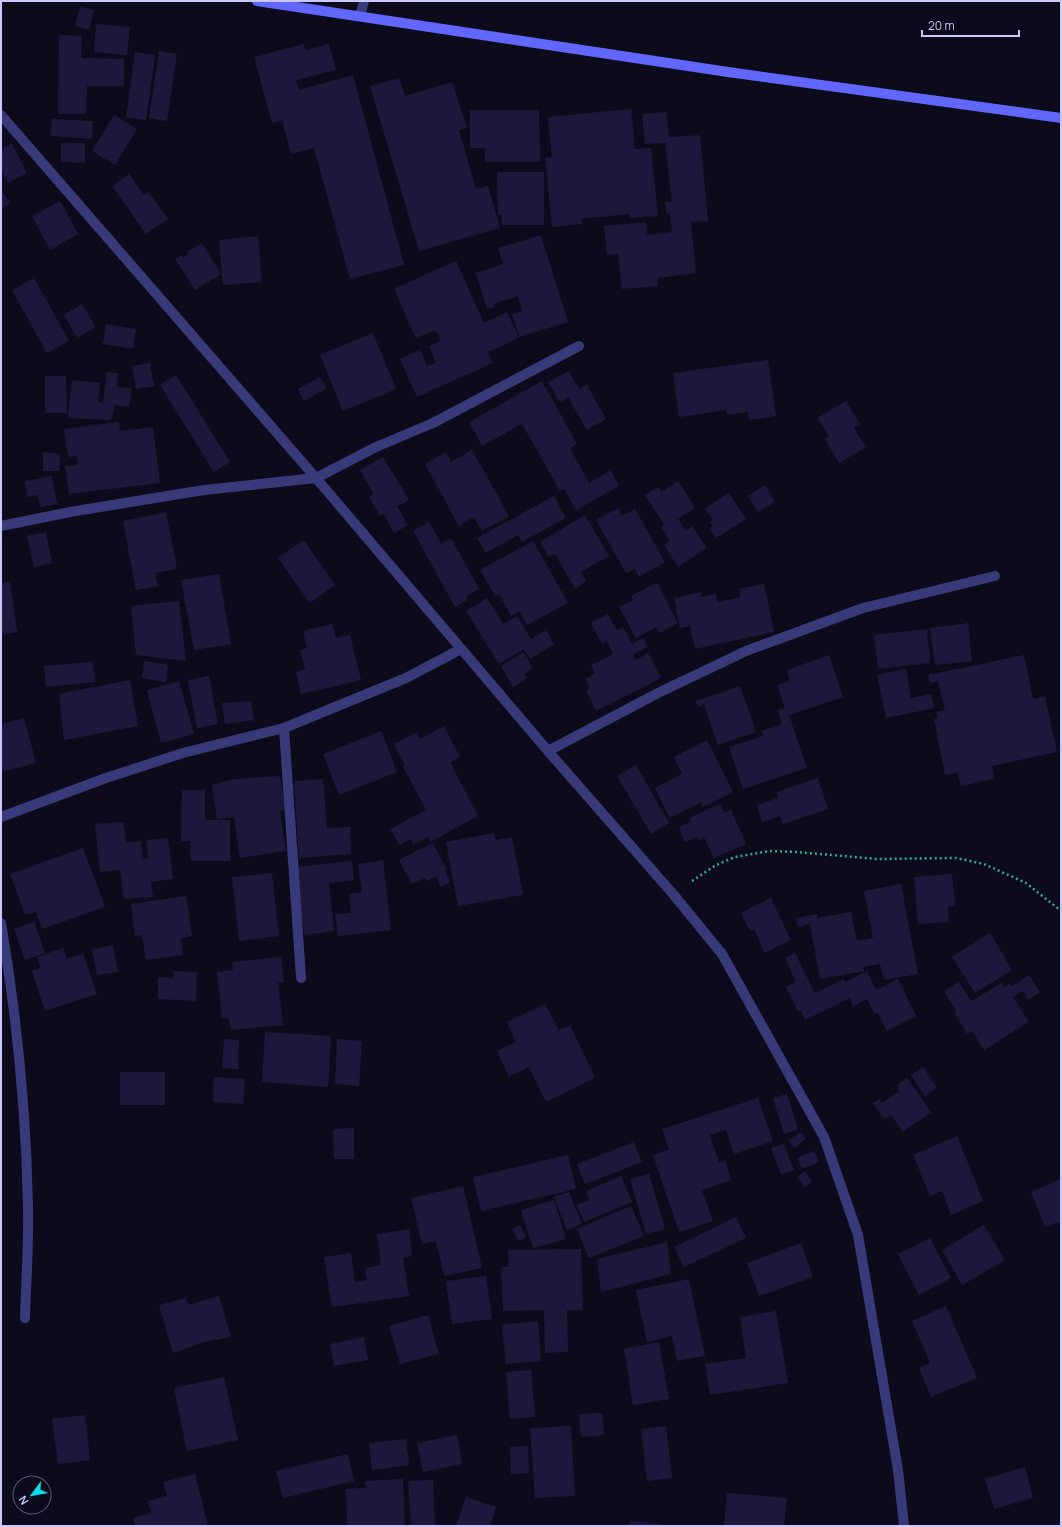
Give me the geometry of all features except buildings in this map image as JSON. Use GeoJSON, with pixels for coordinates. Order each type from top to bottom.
{"type":"FeatureCollection","features":[{"type":"Feature","properties":{"kind":"main road"},"geometry":{"type":"LineString","coordinates":[[257,1],[728,72],[1061,118]]}},
{"type":"Feature","properties":{"kind":"street"},"geometry":{"type":"LineString","coordinates":[[360,16],[364,1]]}},
{"type":"Feature","properties":{"kind":"street"},"geometry":{"type":"LineString","coordinates":[[1,115],[316,478],[548,751],[673,894],[722,954],[824,1137],[858,1235],[898,1470],[904,1526]]}},
{"type":"Feature","properties":{"kind":"street"},"geometry":{"type":"LineString","coordinates":[[1,526],[70,512],[204,490],[316,478],[376,447],[433,423],[579,346]]}},
{"type":"Feature","properties":{"kind":"street"},"geometry":{"type":"LineString","coordinates":[[548,751],[658,694],[746,651],[863,608],[996,576]]}},
{"type":"Feature","properties":{"kind":"street"},"geometry":{"type":"LineString","coordinates":[[1,817],[106,778],[183,753],[284,728],[406,678],[462,649]]}},
{"type":"Feature","properties":{"kind":"street"},"geometry":{"type":"LineString","coordinates":[[284,728],[301,978]]}},
{"type":"Feature","properties":{"kind":"street"},"geometry":{"type":"LineString","coordinates":[[1,923],[16,1018],[23,1108],[28,1207],[25,1318]]}},
{"type":"Feature","properties":{"kind":"path"},"geometry":{"type":"LineString","coordinates":[[673,894],[716,865],[735,857],[770,851],[877,859],[956,858],[984,864],[1026,883],[1060,910]]}}]}
